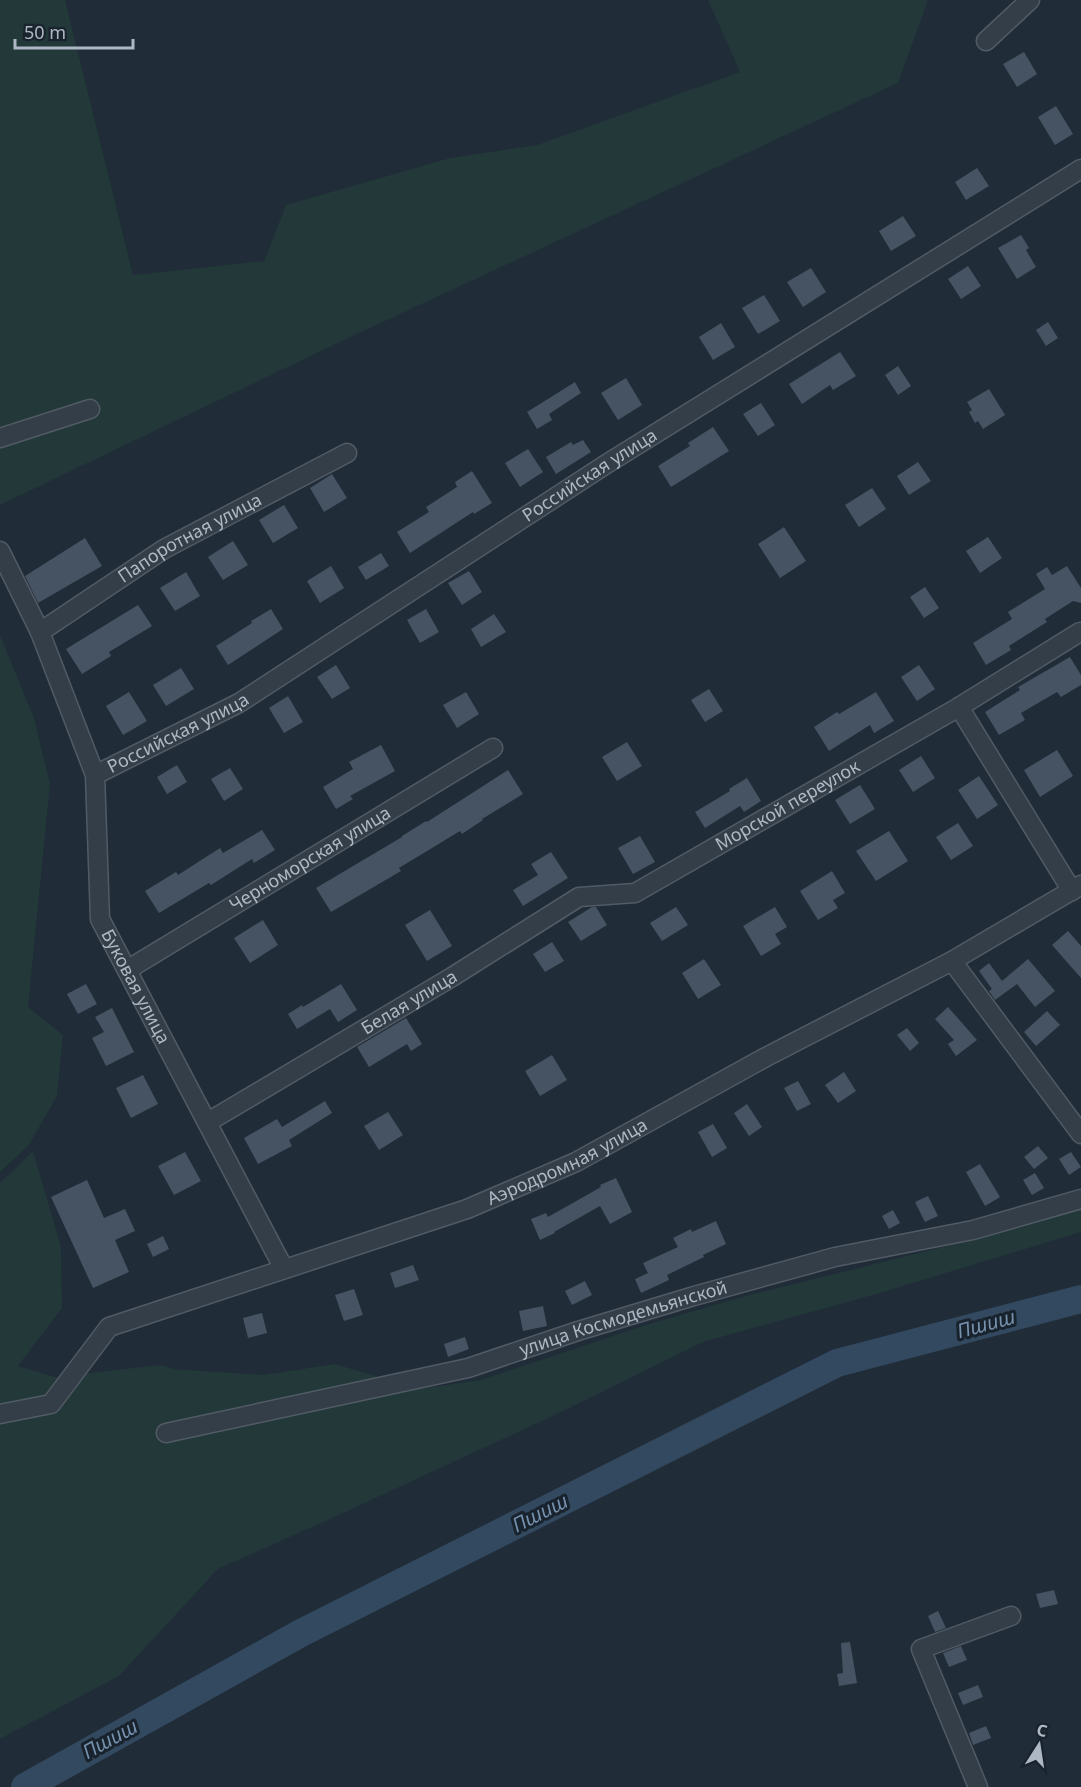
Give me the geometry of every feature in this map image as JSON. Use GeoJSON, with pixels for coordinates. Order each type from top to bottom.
{"type":"FeatureCollection","features":[{"type":"Feature","properties":{"kind":"street"},"geometry":{"type":"LineString","coordinates":[[986,41],[1030,0]]}},
{"type":"Feature","properties":{"kind":"street","name":"Российская улица"},"geometry":{"type":"LineString","coordinates":[[95,775],[238,703],[608,463],[1081,170]]}},
{"type":"Feature","properties":{"kind":"street"},"geometry":{"type":"LineString","coordinates":[[0,438],[90,409]]}},
{"type":"Feature","properties":{"kind":"street","name":"Папоротная улица"},"geometry":{"type":"LineString","coordinates":[[40,632],[164,549],[347,453]]}},
{"type":"Feature","properties":{"kind":"street","name":"Буковая улица"},"geometry":{"type":"LineString","coordinates":[[0,551],[40,632],[95,775],[100,919],[284,1269]]}},
{"type":"Feature","properties":{"kind":"street","name":"Морской переулок"},"geometry":{"type":"LineString","coordinates":[[612,895],[634,893],[959,707],[1080,632]]}},
{"type":"Feature","properties":{"kind":"street"},"geometry":{"type":"LineString","coordinates":[[959,707],[1077,888]]}},
{"type":"Feature","properties":{"kind":"street","name":"Черноморская улица"},"geometry":{"type":"LineString","coordinates":[[127,970],[493,748]]}},
{"type":"Feature","properties":{"kind":"street","name":"Аэродромная улица"},"geometry":{"type":"LineString","coordinates":[[0,1414],[51,1404],[109,1327],[467,1209],[576,1162],[766,1057],[952,961],[1077,888]]}},
{"type":"Feature","properties":{"kind":"street","name":"Белая улица"},"geometry":{"type":"LineString","coordinates":[[208,1122],[452,978],[579,897],[612,895]]}},
{"type":"Feature","properties":{"kind":"street"},"geometry":{"type":"LineString","coordinates":[[952,961],[1081,1134]]}},
{"type":"Feature","properties":{"kind":"street","name":"улица Космодемьянской"},"geometry":{"type":"LineString","coordinates":[[166,1433],[468,1368],[610,1321],[824,1260],[973,1230],[1081,1199]]}},
{"type":"Feature","properties":{"kind":"street"},"geometry":{"type":"LineString","coordinates":[[978,1787],[921,1649],[1011,1616]]}},
{"type":"Feature","properties":{"kind":"green space"},"geometry":{"type":"Polygon","coordinates":[[[0,0],[65,0],[133,275],[264,261],[286,205],[450,158],[537,145],[740,72],[708,0],[928,0],[898,83],[344,340],[0,505],[0,0]]]}},
{"type":"Feature","properties":{"kind":"green space"},"geometry":{"type":"Polygon","coordinates":[[[0,635],[34,718],[50,784],[28,1007],[63,1035],[57,1096],[29,1145],[0,1172],[0,635]]]}},
{"type":"Feature","properties":{"kind":"green space"},"geometry":{"type":"Polygon","coordinates":[[[33,1151],[61,1247],[62,1308],[18,1366],[55,1377],[160,1365],[173,1369],[263,1375],[335,1364],[419,1389],[481,1380],[646,1325],[749,1295],[964,1242],[1081,1208],[1081,1232],[880,1293],[703,1342],[557,1414],[218,1569],[119,1676],[0,1739],[0,1183],[33,1151]]]}},
{"type":"Feature","properties":{"kind":"building"},"geometry":{"type":"Polygon","coordinates":[[[1024,52],[1037,74],[1017,87],[1003,64],[1024,52]]]}},
{"type":"Feature","properties":{"kind":"building"},"geometry":{"type":"Polygon","coordinates":[[[1056,106],[1073,134],[1055,145],[1038,117],[1056,106]]]}},
{"type":"Feature","properties":{"kind":"building"},"geometry":{"type":"Polygon","coordinates":[[[977,168],[989,186],[966,200],[955,182],[977,168]]]}},
{"type":"Feature","properties":{"kind":"building"},"geometry":{"type":"Polygon","coordinates":[[[903,216],[916,236],[891,251],[879,231],[903,216]]]}},
{"type":"Feature","properties":{"kind":"building"},"geometry":{"type":"Polygon","coordinates":[[[1021,235],[1029,248],[1026,250],[1036,267],[1017,279],[998,248],[1021,235]]]}},
{"type":"Feature","properties":{"kind":"building"},"geometry":{"type":"Polygon","coordinates":[[[968,266],[981,286],[961,299],[948,279],[968,266]]]}},
{"type":"Feature","properties":{"kind":"building"},"geometry":{"type":"Polygon","coordinates":[[[811,268],[826,292],[803,307],[787,282],[811,268]]]}},
{"type":"Feature","properties":{"kind":"building"},"geometry":{"type":"Polygon","coordinates":[[[764,295],[780,321],[758,334],[742,308],[764,295]]]}},
{"type":"Feature","properties":{"kind":"building"},"geometry":{"type":"Polygon","coordinates":[[[1048,322],[1058,338],[1046,346],[1036,330],[1048,322]]]}},
{"type":"Feature","properties":{"kind":"building"},"geometry":{"type":"Polygon","coordinates":[[[721,323],[735,347],[713,360],[699,337],[721,323]]]}},
{"type":"Feature","properties":{"kind":"building"},"geometry":{"type":"Polygon","coordinates":[[[840,352],[856,376],[833,390],[830,385],[802,404],[789,384],[840,352]]]}},
{"type":"Feature","properties":{"kind":"building"},"geometry":{"type":"Polygon","coordinates":[[[898,366],[911,386],[898,395],[885,375],[898,366]]]}},
{"type":"Feature","properties":{"kind":"building"},"geometry":{"type":"Polygon","coordinates":[[[626,378],[642,405],[618,420],[601,393],[626,378]]]}},
{"type":"Feature","properties":{"kind":"building"},"geometry":{"type":"Polygon","coordinates":[[[575,382],[581,393],[549,414],[552,420],[537,429],[527,412],[575,382]]]}},
{"type":"Feature","properties":{"kind":"building"},"geometry":{"type":"Polygon","coordinates":[[[989,389],[1005,415],[983,429],[978,421],[975,423],[969,412],[972,410],[967,402],[989,389]]]}},
{"type":"Feature","properties":{"kind":"building"},"geometry":{"type":"Polygon","coordinates":[[[761,403],[775,425],[758,436],[743,414],[761,403]]]}},
{"type":"Feature","properties":{"kind":"building"},"geometry":{"type":"Polygon","coordinates":[[[713,427],[729,451],[671,487],[658,466],[690,446],[688,443],[713,427]]]}},
{"type":"Feature","properties":{"kind":"building"},"geometry":{"type":"Polygon","coordinates":[[[583,440],[591,452],[556,474],[546,457],[571,442],[573,445],[583,440]]]}},
{"type":"Feature","properties":{"kind":"building"},"geometry":{"type":"Polygon","coordinates":[[[528,449],[543,472],[520,487],[505,463],[528,449]]]}},
{"type":"Feature","properties":{"kind":"building"},"geometry":{"type":"Polygon","coordinates":[[[918,462],[931,481],[909,495],[897,476],[918,462]]]}},
{"type":"Feature","properties":{"kind":"building"},"geometry":{"type":"Polygon","coordinates":[[[472,471],[492,503],[474,514],[473,512],[410,553],[397,532],[429,512],[426,507],[457,487],[455,482],[472,471]]]}},
{"type":"Feature","properties":{"kind":"building"},"geometry":{"type":"Polygon","coordinates":[[[332,474],[347,498],[324,512],[310,488],[332,474]]]}},
{"type":"Feature","properties":{"kind":"building"},"geometry":{"type":"Polygon","coordinates":[[[872,488],[886,509],[859,527],[845,505],[872,488]]]}},
{"type":"Feature","properties":{"kind":"building"},"geometry":{"type":"Polygon","coordinates":[[[284,505],[298,528],[273,543],[259,520],[284,505]]]}},
{"type":"Feature","properties":{"kind":"building"},"geometry":{"type":"Polygon","coordinates":[[[784,527],[806,561],[780,578],[758,544],[784,527]]]}},
{"type":"Feature","properties":{"kind":"building"},"geometry":{"type":"Polygon","coordinates":[[[988,537],[1002,558],[980,573],[966,551],[988,537]]]}},
{"type":"Feature","properties":{"kind":"building"},"geometry":{"type":"Polygon","coordinates":[[[85,538],[102,566],[38,603],[25,576],[85,538]]]}},
{"type":"Feature","properties":{"kind":"building"},"geometry":{"type":"Polygon","coordinates":[[[233,541],[248,565],[223,580],[208,557],[233,541]]]}},
{"type":"Feature","properties":{"kind":"building"},"geometry":{"type":"Polygon","coordinates":[[[381,553],[389,566],[366,580],[358,567],[381,553]]]}},
{"type":"Feature","properties":{"kind":"building"},"geometry":{"type":"Polygon","coordinates":[[[331,566],[344,588],[320,603],[307,581],[331,566]]]}},
{"type":"Feature","properties":{"kind":"building"},"geometry":{"type":"Polygon","coordinates":[[[1067,566],[1081,588],[1081,603],[1073,601],[1045,619],[1047,622],[1009,646],[1011,650],[986,665],[973,643],[1012,619],[1008,612],[1045,589],[1036,574],[1047,567],[1052,575],[1067,566]]]}},
{"type":"Feature","properties":{"kind":"building"},"geometry":{"type":"Polygon","coordinates":[[[469,571],[482,592],[462,605],[448,583],[469,571]]]}},
{"type":"Feature","properties":{"kind":"building"},"geometry":{"type":"Polygon","coordinates":[[[186,572],[200,596],[175,611],[160,588],[186,572]]]}},
{"type":"Feature","properties":{"kind":"building"},"geometry":{"type":"Polygon","coordinates":[[[925,587],[939,608],[924,618],[910,597],[925,587]]]}},
{"type":"Feature","properties":{"kind":"building"},"geometry":{"type":"Polygon","coordinates":[[[138,605],[152,626],[109,652],[111,656],[82,674],[66,649],[138,605]]]}},
{"type":"Feature","properties":{"kind":"building"},"geometry":{"type":"Polygon","coordinates":[[[271,609],[283,629],[228,665],[216,646],[271,609]]]}},
{"type":"Feature","properties":{"kind":"building"},"geometry":{"type":"Polygon","coordinates":[[[426,609],[439,632],[420,643],[407,620],[426,609]]]}},
{"type":"Feature","properties":{"kind":"building"},"geometry":{"type":"Polygon","coordinates":[[[494,614],[506,632],[481,647],[471,629],[494,614]]]}},
{"type":"Feature","properties":{"kind":"building"},"geometry":{"type":"Polygon","coordinates":[[[1070,657],[1081,675],[1081,685],[1061,697],[1057,692],[1021,713],[1025,720],[999,735],[985,712],[1020,690],[1018,687],[1070,657]]]}},
{"type":"Feature","properties":{"kind":"building"},"geometry":{"type":"Polygon","coordinates":[[[336,665],[350,688],[332,699],[317,677],[336,665]]]}},
{"type":"Feature","properties":{"kind":"building"},"geometry":{"type":"Polygon","coordinates":[[[919,665],[935,689],[917,701],[901,677],[919,665]]]}},
{"type":"Feature","properties":{"kind":"building"},"geometry":{"type":"Polygon","coordinates":[[[181,668],[194,689],[166,706],[153,685],[181,668]]]}},
{"type":"Feature","properties":{"kind":"building"},"geometry":{"type":"Polygon","coordinates":[[[709,689],[723,711],[705,722],[691,700],[709,689]]]}},
{"type":"Feature","properties":{"kind":"building"},"geometry":{"type":"Polygon","coordinates":[[[129,692],[147,721],[123,735],[106,706],[129,692]]]}},
{"type":"Feature","properties":{"kind":"building"},"geometry":{"type":"Polygon","coordinates":[[[466,692],[479,714],[457,728],[443,705],[466,692]]]}},
{"type":"Feature","properties":{"kind":"building"},"geometry":{"type":"Polygon","coordinates":[[[876,692],[894,721],[874,733],[870,725],[829,751],[814,727],[876,692]]]}},
{"type":"Feature","properties":{"kind":"building"},"geometry":{"type":"Polygon","coordinates":[[[288,696],[303,722],[284,733],[269,708],[288,696]]]}},
{"type":"Feature","properties":{"kind":"building"},"geometry":{"type":"Polygon","coordinates":[[[627,742],[642,766],[617,781],[602,757],[627,742]]]}},
{"type":"Feature","properties":{"kind":"building"},"geometry":{"type":"Polygon","coordinates":[[[381,745],[395,771],[350,796],[353,799],[336,809],[323,787],[353,769],[349,762],[381,745]]]}},
{"type":"Feature","properties":{"kind":"building"},"geometry":{"type":"Polygon","coordinates":[[[1057,750],[1073,776],[1040,797],[1024,770],[1057,750]]]}},
{"type":"Feature","properties":{"kind":"building"},"geometry":{"type":"Polygon","coordinates":[[[921,756],[935,778],[913,792],[899,770],[921,756]]]}},
{"type":"Feature","properties":{"kind":"building"},"geometry":{"type":"Polygon","coordinates":[[[177,765],[187,782],[167,794],[157,777],[177,765]]]}},
{"type":"Feature","properties":{"kind":"building"},"geometry":{"type":"Polygon","coordinates":[[[230,768],[243,789],[224,801],[211,779],[230,768]]]}},
{"type":"Feature","properties":{"kind":"building"},"geometry":{"type":"Polygon","coordinates":[[[508,770],[523,794],[462,834],[460,831],[399,868],[401,871],[331,912],[316,888],[427,822],[508,770]]]}},
{"type":"Feature","properties":{"kind":"building"},"geometry":{"type":"Polygon","coordinates":[[[979,776],[998,805],[977,819],[958,790],[979,776]]]}},
{"type":"Feature","properties":{"kind":"building"},"geometry":{"type":"Polygon","coordinates":[[[747,778],[761,801],[744,812],[740,806],[705,828],[695,812],[747,778]]]}},
{"type":"Feature","properties":{"kind":"building"},"geometry":{"type":"Polygon","coordinates":[[[860,785],[875,809],[850,824],[835,800],[860,785]]]}},
{"type":"Feature","properties":{"kind":"building"},"geometry":{"type":"Polygon","coordinates":[[[958,823],[973,846],[951,860],[936,837],[958,823]]]}},
{"type":"Feature","properties":{"kind":"building"},"geometry":{"type":"Polygon","coordinates":[[[262,830],[275,850],[254,863],[252,859],[211,885],[209,883],[159,913],[145,891],[176,872],[178,875],[220,848],[223,853],[262,830]]]}},
{"type":"Feature","properties":{"kind":"building"},"geometry":{"type":"Polygon","coordinates":[[[889,831],[908,861],[876,881],[856,851],[889,831]]]}},
{"type":"Feature","properties":{"kind":"building"},"geometry":{"type":"Polygon","coordinates":[[[640,836],[655,862],[633,874],[618,848],[640,836]]]}},
{"type":"Feature","properties":{"kind":"building"},"geometry":{"type":"Polygon","coordinates":[[[551,852],[568,878],[523,906],[513,890],[538,875],[531,864],[551,852]]]}},
{"type":"Feature","properties":{"kind":"building"},"geometry":{"type":"Polygon","coordinates":[[[832,871],[845,893],[833,900],[838,908],[818,920],[800,891],[832,871]]]}},
{"type":"Feature","properties":{"kind":"building"},"geometry":{"type":"Polygon","coordinates":[[[592,907],[596,907],[607,925],[581,941],[568,922],[592,907]]]}},
{"type":"Feature","properties":{"kind":"building"},"geometry":{"type":"Polygon","coordinates":[[[676,907],[688,925],[662,941],[650,923],[676,907]]]}},
{"type":"Feature","properties":{"kind":"building"},"geometry":{"type":"Polygon","coordinates":[[[775,907],[787,927],[775,934],[781,944],[761,956],[743,926],[775,907]]]}},
{"type":"Feature","properties":{"kind":"building"},"geometry":{"type":"Polygon","coordinates":[[[430,910],[452,946],[427,961],[405,925],[430,910]]]}},
{"type":"Feature","properties":{"kind":"building"},"geometry":{"type":"Polygon","coordinates":[[[263,920],[278,945],[250,963],[234,938],[263,920]]]}},
{"type":"Feature","properties":{"kind":"building"},"geometry":{"type":"Polygon","coordinates":[[[1068,931],[1081,946],[1081,978],[1052,945],[1068,931]]]}},
{"type":"Feature","properties":{"kind":"building"},"geometry":{"type":"Polygon","coordinates":[[[552,942],[564,961],[545,972],[533,954],[552,942]]]}},
{"type":"Feature","properties":{"kind":"building"},"geometry":{"type":"Polygon","coordinates":[[[704,959],[721,985],[698,999],[682,973],[704,959]]]}},
{"type":"Feature","properties":{"kind":"building"},"geometry":{"type":"Polygon","coordinates":[[[1028,959],[1055,991],[1035,1007],[1017,984],[995,1000],[989,991],[992,989],[979,971],[989,963],[1002,981],[1028,959]]]}},
{"type":"Feature","properties":{"kind":"building"},"geometry":{"type":"Polygon","coordinates":[[[86,984],[97,1004],[78,1014],[67,994],[86,984]]]}},
{"type":"Feature","properties":{"kind":"building"},"geometry":{"type":"Polygon","coordinates":[[[341,984],[357,1010],[338,1022],[330,1009],[297,1029],[288,1014],[341,984]]]}},
{"type":"Feature","properties":{"kind":"building"},"geometry":{"type":"Polygon","coordinates":[[[948,1007],[977,1040],[956,1056],[948,1044],[954,1040],[935,1019],[948,1007]]]}},
{"type":"Feature","properties":{"kind":"building"},"geometry":{"type":"Polygon","coordinates":[[[112,1008],[134,1052],[106,1066],[92,1038],[104,1032],[95,1017],[112,1008]]]}},
{"type":"Feature","properties":{"kind":"building"},"geometry":{"type":"Polygon","coordinates":[[[1047,1011],[1060,1025],[1036,1046],[1024,1032],[1047,1011]]]}},
{"type":"Feature","properties":{"kind":"building"},"geometry":{"type":"Polygon","coordinates":[[[406,1018],[422,1044],[411,1051],[407,1044],[369,1067],[357,1047],[406,1018]]]}},
{"type":"Feature","properties":{"kind":"building"},"geometry":{"type":"Polygon","coordinates":[[[907,1028],[919,1043],[910,1051],[897,1035],[907,1028]]]}},
{"type":"Feature","properties":{"kind":"building"},"geometry":{"type":"Polygon","coordinates":[[[552,1055],[567,1080],[540,1096],[525,1071],[552,1055]]]}},
{"type":"Feature","properties":{"kind":"building"},"geometry":{"type":"Polygon","coordinates":[[[844,1072],[856,1091],[838,1103],[825,1085],[844,1072]]]}},
{"type":"Feature","properties":{"kind":"building"},"geometry":{"type":"Polygon","coordinates":[[[143,1075],[158,1104],[131,1118],[116,1088],[143,1075]]]}},
{"type":"Feature","properties":{"kind":"building"},"geometry":{"type":"Polygon","coordinates":[[[798,1081],[811,1104],[797,1111],[784,1088],[798,1081]]]}},
{"type":"Feature","properties":{"kind":"building"},"geometry":{"type":"Polygon","coordinates":[[[325,1101],[332,1113],[289,1140],[292,1146],[258,1164],[244,1138],[277,1119],[282,1127],[325,1101]]]}},
{"type":"Feature","properties":{"kind":"building"},"geometry":{"type":"Polygon","coordinates":[[[747,1104],[762,1127],[749,1136],[734,1113],[747,1104]]]}},
{"type":"Feature","properties":{"kind":"building"},"geometry":{"type":"Polygon","coordinates":[[[388,1112],[403,1135],[379,1150],[364,1126],[388,1112]]]}},
{"type":"Feature","properties":{"kind":"building"},"geometry":{"type":"Polygon","coordinates":[[[713,1124],[727,1148],[712,1157],[698,1132],[713,1124]]]}},
{"type":"Feature","properties":{"kind":"building"},"geometry":{"type":"Polygon","coordinates":[[[1038,1146],[1048,1158],[1034,1169],[1024,1157],[1038,1146]]]}},
{"type":"Feature","properties":{"kind":"building"},"geometry":{"type":"Polygon","coordinates":[[[185,1152],[201,1181],[174,1195],[158,1166],[185,1152]]]}},
{"type":"Feature","properties":{"kind":"building"},"geometry":{"type":"Polygon","coordinates":[[[1071,1152],[1081,1167],[1069,1175],[1059,1159],[1071,1152]]]}},
{"type":"Feature","properties":{"kind":"building"},"geometry":{"type":"Polygon","coordinates":[[[980,1164],[1000,1197],[985,1206],[966,1172],[980,1164]]]}},
{"type":"Feature","properties":{"kind":"building"},"geometry":{"type":"Polygon","coordinates":[[[1035,1173],[1044,1188],[1032,1195],[1023,1180],[1035,1173]]]}},
{"type":"Feature","properties":{"kind":"building"},"geometry":{"type":"Polygon","coordinates":[[[616,1178],[632,1212],[610,1224],[600,1206],[540,1240],[531,1219],[546,1213],[548,1217],[601,1187],[600,1185],[616,1178]]]}},
{"type":"Feature","properties":{"kind":"building"},"geometry":{"type":"Polygon","coordinates":[[[87,1180],[104,1218],[125,1209],[135,1231],[115,1240],[129,1272],[93,1288],[51,1197],[87,1180]]]}},
{"type":"Feature","properties":{"kind":"building"},"geometry":{"type":"Polygon","coordinates":[[[928,1196],[938,1216],[925,1222],[915,1202],[928,1196]]]}},
{"type":"Feature","properties":{"kind":"building"},"geometry":{"type":"Polygon","coordinates":[[[893,1210],[900,1223],[889,1229],[882,1216],[893,1210]]]}},
{"type":"Feature","properties":{"kind":"building"},"geometry":{"type":"Polygon","coordinates":[[[716,1221],[726,1244],[667,1275],[669,1280],[641,1293],[635,1279],[648,1273],[643,1263],[678,1247],[673,1238],[716,1221]]]}},
{"type":"Feature","properties":{"kind":"building"},"geometry":{"type":"Polygon","coordinates":[[[163,1236],[169,1249],[153,1257],[147,1244],[163,1236]]]}},
{"type":"Feature","properties":{"kind":"building"},"geometry":{"type":"Polygon","coordinates":[[[413,1265],[419,1280],[395,1288],[390,1273],[413,1265]]]}},
{"type":"Feature","properties":{"kind":"building"},"geometry":{"type":"Polygon","coordinates":[[[585,1281],[592,1295],[572,1305],[565,1291],[585,1281]]]}},
{"type":"Feature","properties":{"kind":"building"},"geometry":{"type":"Polygon","coordinates":[[[354,1289],[363,1315],[344,1321],[335,1295],[354,1289]]]}},
{"type":"Feature","properties":{"kind":"building"},"geometry":{"type":"Polygon","coordinates":[[[543,1306],[547,1326],[523,1331],[519,1311],[543,1306]]]}},
{"type":"Feature","properties":{"kind":"building"},"geometry":{"type":"Polygon","coordinates":[[[262,1313],[267,1333],[248,1338],[243,1318],[262,1313]]]}},
{"type":"Feature","properties":{"kind":"building"},"geometry":{"type":"Polygon","coordinates":[[[465,1337],[469,1349],[448,1357],[444,1344],[465,1337]]]}},
{"type":"Feature","properties":{"kind":"building"},"geometry":{"type":"Polygon","coordinates":[[[1054,1590],[1058,1604],[1040,1608],[1036,1594],[1054,1590]]]}},
{"type":"Feature","properties":{"kind":"building"},"geometry":{"type":"Polygon","coordinates":[[[938,1611],[946,1628],[935,1632],[928,1616],[938,1611]]]}},
{"type":"Feature","properties":{"kind":"building"},"geometry":{"type":"Polygon","coordinates":[[[850,1642],[857,1683],[839,1686],[837,1674],[843,1673],[841,1643],[850,1642]]]}},
{"type":"Feature","properties":{"kind":"building"},"geometry":{"type":"Polygon","coordinates":[[[961,1646],[967,1660],[949,1667],[943,1653],[961,1646]]]}},
{"type":"Feature","properties":{"kind":"building"},"geometry":{"type":"Polygon","coordinates":[[[978,1685],[983,1697],[963,1705],[958,1693],[978,1685]]]}},
{"type":"Feature","properties":{"kind":"building"},"geometry":{"type":"Polygon","coordinates":[[[986,1726],[991,1738],[973,1745],[969,1733],[986,1726]]]}},
{"type":"Feature","properties":{"kind":"waterway","name":"Пшиш"},"geometry":{"type":"LineString","coordinates":[[25,1787],[301,1633],[837,1363],[1081,1299]]}}]}
